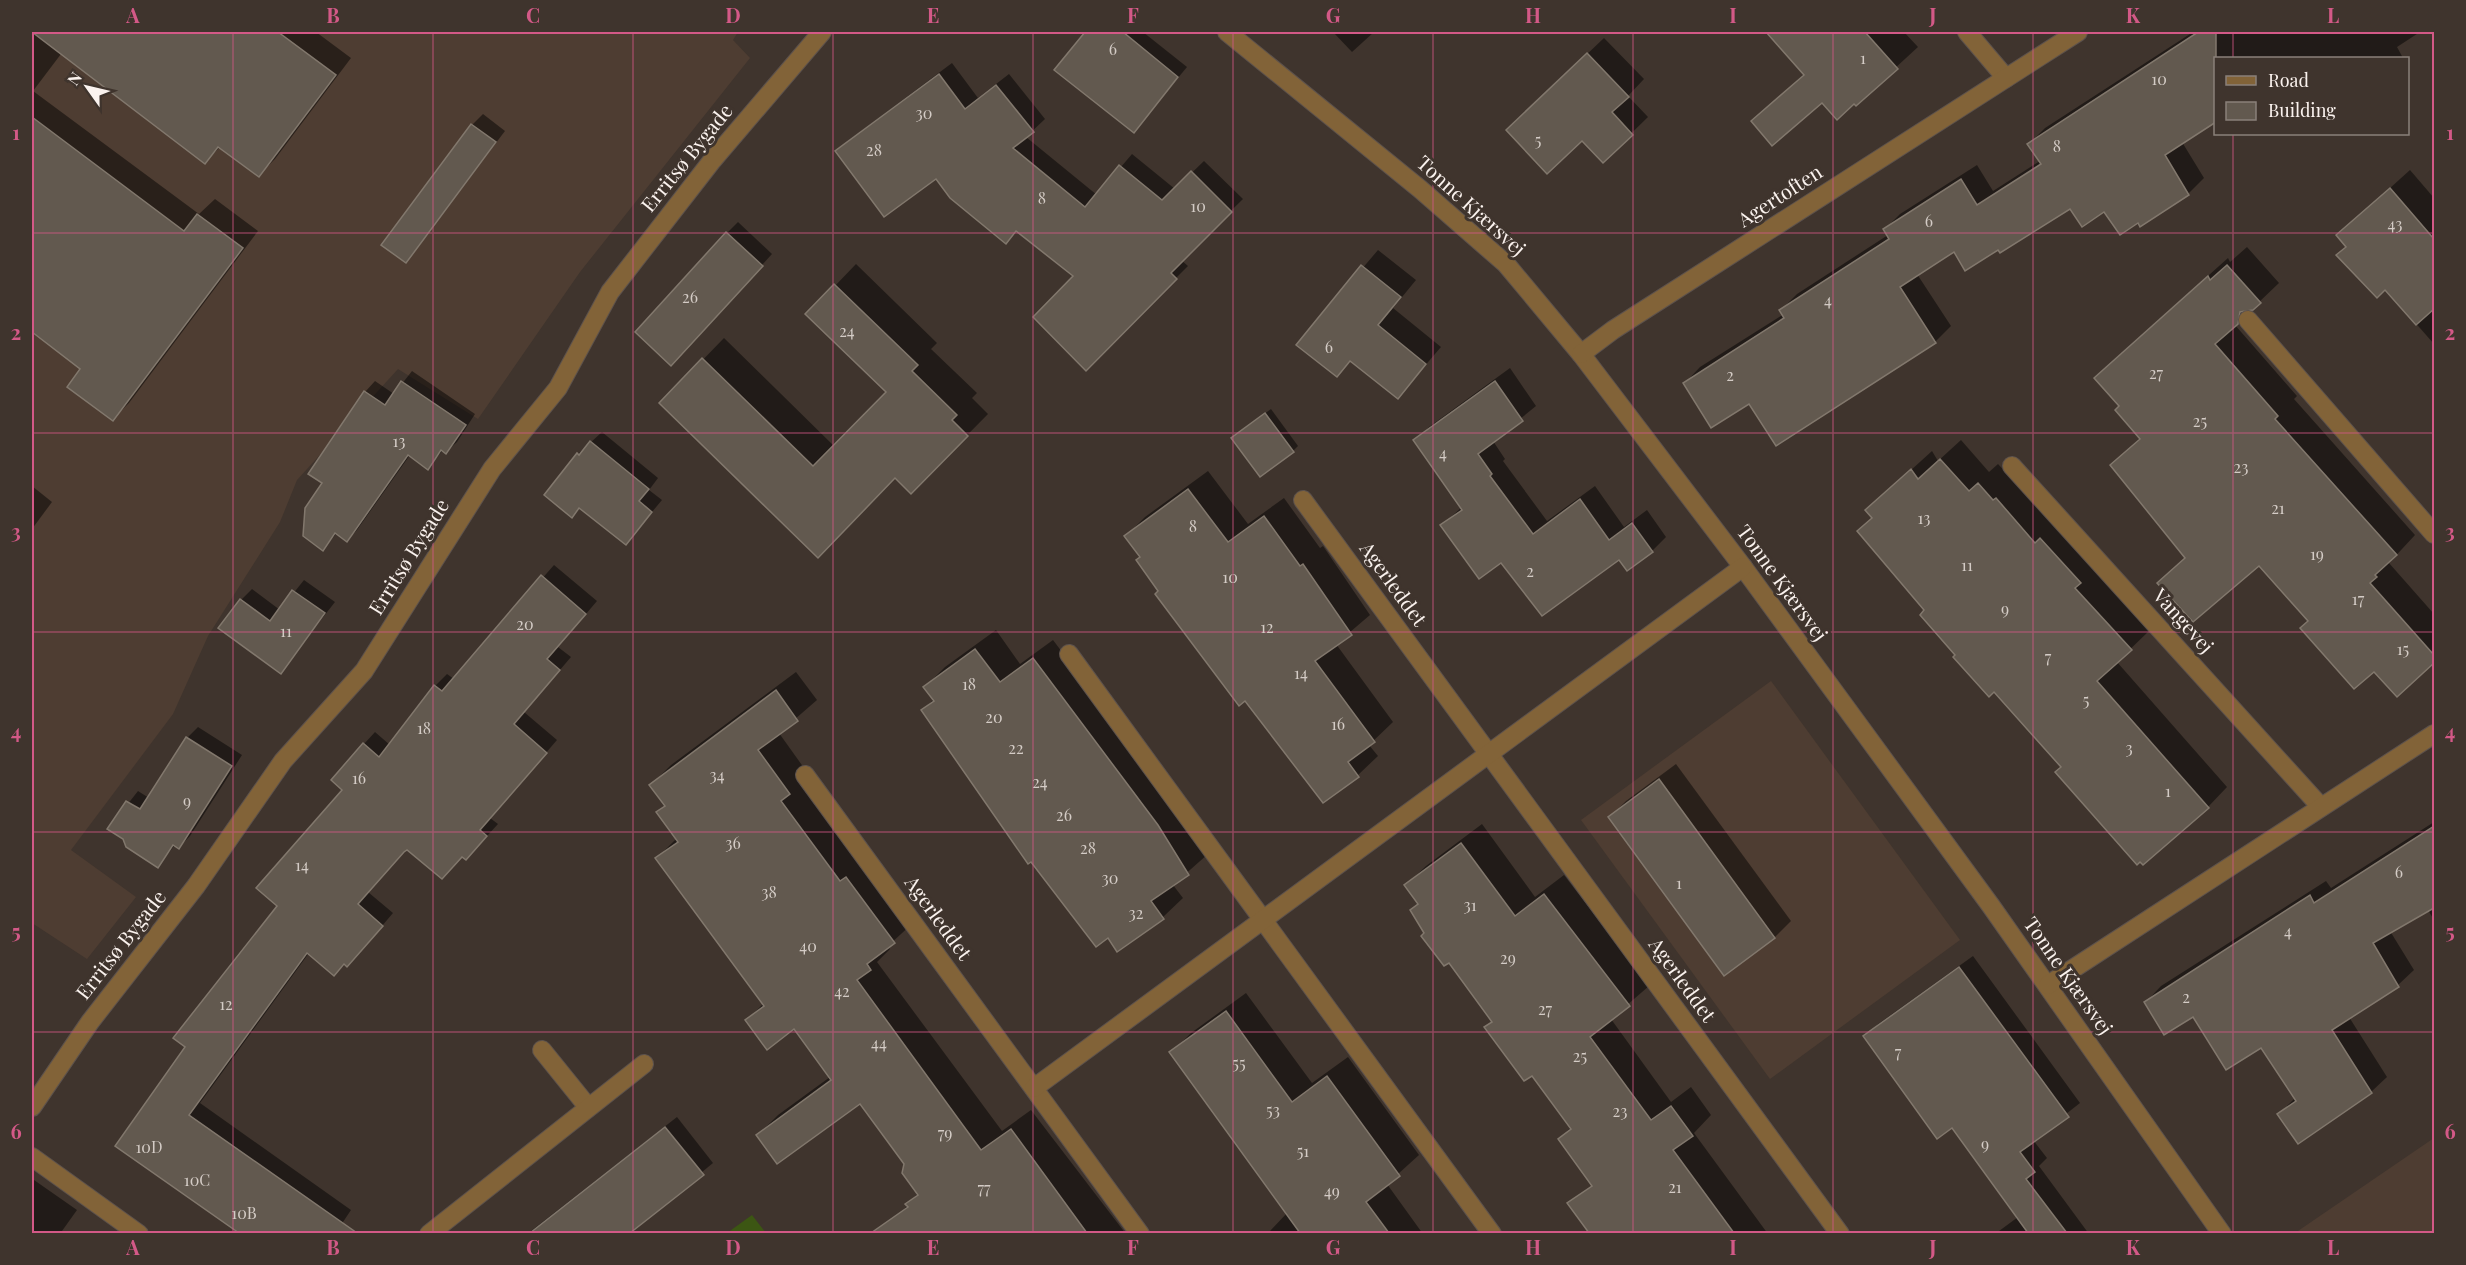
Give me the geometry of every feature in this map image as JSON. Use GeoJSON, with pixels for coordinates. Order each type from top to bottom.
{"type":"FeatureCollection","features":[{"type":"Feature","properties":{"kind":"street","name":"Erritsø Bygade"},"geometry":{"type":"LineString","coordinates":[[32,1107],[90,1022],[196,886],[283,761],[364,671],[492,469],[558,388],[610,292],[711,162],[822,32]]}},
{"type":"Feature","properties":{"kind":"street","name":"Tonne Kjærsvej"},"geometry":{"type":"LineString","coordinates":[[1227,32],[1420,189],[1506,264],[1581,354],[1743,567],[2048,985],[2222,1233]]}},
{"type":"Feature","properties":{"kind":"street"},"geometry":{"type":"LineString","coordinates":[[1967,32],[2006,78]]}},
{"type":"Feature","properties":{"kind":"street","name":"Agertoften"},"geometry":{"type":"LineString","coordinates":[[1581,354],[1613,330],[2078,32]]}},
{"type":"Feature","properties":{"kind":"street"},"geometry":{"type":"LineString","coordinates":[[2248,320],[2434,534]]}},
{"type":"Feature","properties":{"kind":"street","name":"Vangevej"},"geometry":{"type":"LineString","coordinates":[[2012,466],[2321,807]]}},
{"type":"Feature","properties":{"kind":"street","name":"Agerleddet"},"geometry":{"type":"LineString","coordinates":[[1304,500],[1840,1233]]}},
{"type":"Feature","properties":{"kind":"street"},"geometry":{"type":"LineString","coordinates":[[1034,1088],[1743,567]]}},
{"type":"Feature","properties":{"kind":"street"},"geometry":{"type":"LineString","coordinates":[[1069,654],[1492,1233]]}},
{"type":"Feature","properties":{"kind":"street"},"geometry":{"type":"LineString","coordinates":[[2048,985],[2434,734]]}},
{"type":"Feature","properties":{"kind":"street","name":"Agerleddet"},"geometry":{"type":"LineString","coordinates":[[805,775],[1140,1233]]}},
{"type":"Feature","properties":{"kind":"street"},"geometry":{"type":"LineString","coordinates":[[542,1050],[588,1107]]}},
{"type":"Feature","properties":{"kind":"street"},"geometry":{"type":"LineString","coordinates":[[429,1233],[644,1064]]}},
{"type":"Feature","properties":{"kind":"street"},"geometry":{"type":"LineString","coordinates":[[32,1157],[139,1233]]}},
{"type":"Feature","properties":{"kind":"shaded area"},"geometry":{"type":"Polygon","coordinates":[[[32,32],[738,32],[733,40],[750,58],[580,272],[478,419],[398,369],[297,480],[280,522],[208,636],[173,714],[71,850],[136,897],[87,959],[32,923],[32,32]]]}},
{"type":"Feature","properties":{"kind":"shaded area"},"geometry":{"type":"Polygon","coordinates":[[[1771,681],[1960,940],[1770,1079],[1581,820],[1771,681]]]}},
{"type":"Feature","properties":{"kind":"shaded area"},"geometry":{"type":"Polygon","coordinates":[[[2434,1138],[2434,1233],[2295,1233],[2434,1138]]]}},
{"type":"Feature","properties":{"kind":"green space"},"geometry":{"type":"Polygon","coordinates":[[[752,1215],[766,1233],[727,1233],[752,1215]]]}},
{"type":"Feature","properties":{"kind":"building"},"geometry":{"type":"Polygon","coordinates":[[[32,32],[278,32],[336,75],[259,177],[218,147],[205,164],[32,32]]]}},
{"type":"Feature","properties":{"kind":"building"},"geometry":{"type":"Polygon","coordinates":[[[1085,32],[1123,32],[1178,77],[1134,133],[1054,70],[1085,32]]]}},
{"type":"Feature","properties":{"kind":"building"},"geometry":{"type":"Polygon","coordinates":[[[1766,32],[1865,32],[1898,69],[1837,120],[1822,103],[1772,146],[1751,121],[1804,75],[1766,32]]]}},
{"type":"Feature","properties":{"kind":"building"},"geometry":{"type":"Polygon","coordinates":[[[2198,32],[2216,32],[2214,123],[2165,155],[2189,195],[2140,227],[2138,223],[2120,235],[2104,212],[2082,227],[2070,209],[2000,253],[1998,250],[1965,271],[1954,252],[1900,287],[1936,343],[1776,446],[1749,404],[1711,428],[1683,383],[1784,318],[1779,310],[1889,239],[1883,229],[1961,179],[1977,205],[2041,164],[2027,144],[2198,32]]]}},
{"type":"Feature","properties":{"kind":"building"},"geometry":{"type":"Polygon","coordinates":[[[1587,53],[1629,97],[1612,112],[1633,135],[1603,163],[1582,141],[1547,174],[1506,130],[1587,53]]]}},
{"type":"Feature","properties":{"kind":"building"},"geometry":{"type":"Polygon","coordinates":[[[939,74],[965,109],[996,85],[1034,132],[1013,148],[1085,207],[1119,165],[1162,200],[1191,171],[1232,212],[1171,273],[1177,279],[1086,371],[1033,317],[1073,276],[1016,231],[1006,244],[950,198],[936,179],[884,217],[835,151],[939,74]]]}},
{"type":"Feature","properties":{"kind":"building"},"geometry":{"type":"Polygon","coordinates":[[[32,117],[184,231],[197,214],[243,248],[113,421],[67,387],[80,369],[32,332],[32,117]]]}},
{"type":"Feature","properties":{"kind":"building"},"geometry":{"type":"Polygon","coordinates":[[[471,124],[496,142],[406,263],[381,245],[471,124]]]}},
{"type":"Feature","properties":{"kind":"building"},"geometry":{"type":"Polygon","coordinates":[[[2390,188],[2434,239],[2434,309],[2416,325],[2385,290],[2377,298],[2336,255],[2346,247],[2336,235],[2390,188]]]}},
{"type":"Feature","properties":{"kind":"building"},"geometry":{"type":"Polygon","coordinates":[[[726,232],[763,266],[671,366],[635,332],[726,232]]]}},
{"type":"Feature","properties":{"kind":"building"},"geometry":{"type":"Polygon","coordinates":[[[1361,265],[1401,297],[1378,325],[1426,364],[1398,399],[1350,361],[1337,377],[1296,345],[1361,265]]]}},
{"type":"Feature","properties":{"kind":"building"},"geometry":{"type":"Polygon","coordinates":[[[2227,265],[2261,303],[2253,310],[2240,312],[2238,324],[2215,344],[2278,416],[2275,419],[2397,555],[2375,575],[2377,577],[2370,583],[2434,655],[2434,663],[2397,697],[2374,672],[2354,689],[2300,628],[2308,621],[2259,566],[2193,622],[2157,583],[2185,558],[2110,465],[2140,439],[2115,410],[2119,406],[2094,378],[2208,276],[2210,280],[2227,265]]]}},
{"type":"Feature","properties":{"kind":"building"},"geometry":{"type":"Polygon","coordinates":[[[834,284],[918,365],[912,371],[957,415],[952,420],[968,436],[911,494],[895,478],[818,558],[659,403],[702,358],[813,466],[886,392],[805,314],[834,284]]]}},
{"type":"Feature","properties":{"kind":"building"},"geometry":{"type":"Polygon","coordinates":[[[401,381],[466,425],[446,454],[441,450],[428,470],[408,455],[347,542],[335,533],[323,551],[303,536],[305,508],[322,483],[308,474],[364,391],[385,405],[401,381]]]}},
{"type":"Feature","properties":{"kind":"building"},"geometry":{"type":"Polygon","coordinates":[[[1495,381],[1523,421],[1478,454],[1492,474],[1490,476],[1533,534],[1580,499],[1609,540],[1632,523],[1653,552],[1627,571],[1619,560],[1542,616],[1501,563],[1479,579],[1440,525],[1462,510],[1413,440],[1495,381]]]}},
{"type":"Feature","properties":{"kind":"building"},"geometry":{"type":"Polygon","coordinates":[[[1265,413],[1294,452],[1260,477],[1231,438],[1265,413]]]}},
{"type":"Feature","properties":{"kind":"building"},"geometry":{"type":"Polygon","coordinates":[[[590,441],[649,489],[639,501],[652,512],[626,545],[579,508],[572,518],[544,495],[577,453],[579,455],[590,441]]]}},
{"type":"Feature","properties":{"kind":"building"},"geometry":{"type":"Polygon","coordinates":[[[1940,459],[1969,491],[1978,483],[1993,500],[1996,498],[2035,543],[2040,538],[2081,583],[2075,588],[2132,650],[2097,681],[2209,808],[2143,865],[2140,862],[2137,865],[2055,772],[2061,767],[1994,692],[1989,697],[1953,657],[1955,655],[1920,615],[1924,610],[1857,531],[1872,518],[1865,510],[1911,469],[1918,479],[1940,459]]]}},
{"type":"Feature","properties":{"kind":"building"},"geometry":{"type":"Polygon","coordinates":[[[1188,489],[1228,542],[1264,516],[1300,566],[1303,564],[1352,635],[1315,661],[1375,742],[1348,762],[1359,777],[1323,803],[1245,701],[1239,706],[1155,594],[1158,591],[1136,560],[1140,557],[1124,536],[1188,489]]]}},
{"type":"Feature","properties":{"kind":"building"},"geometry":{"type":"Polygon","coordinates":[[[541,575],[586,614],[547,659],[560,670],[514,724],[547,753],[480,830],[487,836],[466,860],[462,857],[442,879],[407,850],[404,852],[358,904],[383,926],[347,967],[344,964],[334,976],[307,953],[189,1115],[357,1233],[239,1233],[115,1146],[185,1047],[173,1038],[277,906],[256,888],[342,790],[331,780],[363,743],[379,757],[434,685],[442,691],[541,575]]]}},
{"type":"Feature","properties":{"kind":"building"},"geometry":{"type":"Polygon","coordinates":[[[292,590],[325,613],[281,674],[218,628],[240,599],[270,621],[292,590]]]}},
{"type":"Feature","properties":{"kind":"building"},"geometry":{"type":"Polygon","coordinates":[[[975,649],[1000,682],[1033,658],[1158,825],[1189,875],[1151,901],[1164,919],[1117,952],[1108,938],[1096,947],[1031,862],[1028,864],[921,710],[934,701],[923,687],[975,649]]]}},
{"type":"Feature","properties":{"kind":"building"},"geometry":{"type":"Polygon","coordinates":[[[776,690],[798,721],[758,750],[790,794],[781,801],[840,881],[846,877],[895,943],[867,964],[871,970],[857,980],[981,1150],[1011,1129],[1087,1233],[871,1233],[908,1207],[905,1204],[918,1195],[902,1173],[904,1164],[860,1104],[777,1164],[756,1135],[831,1080],[794,1029],[767,1050],[745,1020],[764,1006],[655,858],[678,842],[656,812],[665,806],[649,785],[776,690]]]}},
{"type":"Feature","properties":{"kind":"building"},"geometry":{"type":"Polygon","coordinates":[[[186,737],[232,766],[179,849],[173,845],[158,868],[126,847],[123,839],[107,829],[126,801],[140,809],[186,737]]]}},
{"type":"Feature","properties":{"kind":"building"},"geometry":{"type":"Polygon","coordinates":[[[1659,779],[1775,938],[1724,976],[1608,817],[1659,779]]]}},
{"type":"Feature","properties":{"kind":"building"},"geometry":{"type":"Polygon","coordinates":[[[2434,826],[2434,908],[2373,943],[2399,987],[2332,1030],[2372,1093],[2298,1144],[2277,1114],[2296,1101],[2261,1048],[2226,1070],[2193,1017],[2164,1035],[2144,1002],[2310,895],[2314,903],[2434,826]]]}},
{"type":"Feature","properties":{"kind":"building"},"geometry":{"type":"Polygon","coordinates":[[[1461,843],[1515,916],[1544,894],[1630,1006],[1590,1037],[1651,1120],[1671,1106],[1693,1136],[1673,1150],[1734,1233],[1589,1233],[1567,1203],[1592,1186],[1558,1139],[1571,1129],[1532,1076],[1524,1081],[1484,1027],[1492,1022],[1449,963],[1444,966],[1421,936],[1424,933],[1410,910],[1418,904],[1404,885],[1461,843]]]}},
{"type":"Feature","properties":{"kind":"building"},"geometry":{"type":"Polygon","coordinates":[[[1959,967],[2069,1117],[2020,1152],[2035,1172],[2026,1179],[2067,1233],[2028,1233],[1952,1128],[1937,1139],[1863,1036],[1959,967]]]}},
{"type":"Feature","properties":{"kind":"building"},"geometry":{"type":"Polygon","coordinates":[[[1226,1011],[1292,1102],[1327,1076],[1400,1176],[1366,1202],[1389,1233],[1300,1233],[1169,1052],[1226,1011]]]}},
{"type":"Feature","properties":{"kind":"building"},"geometry":{"type":"Polygon","coordinates":[[[665,1127],[704,1175],[630,1233],[530,1233],[665,1127]]]}}]}
